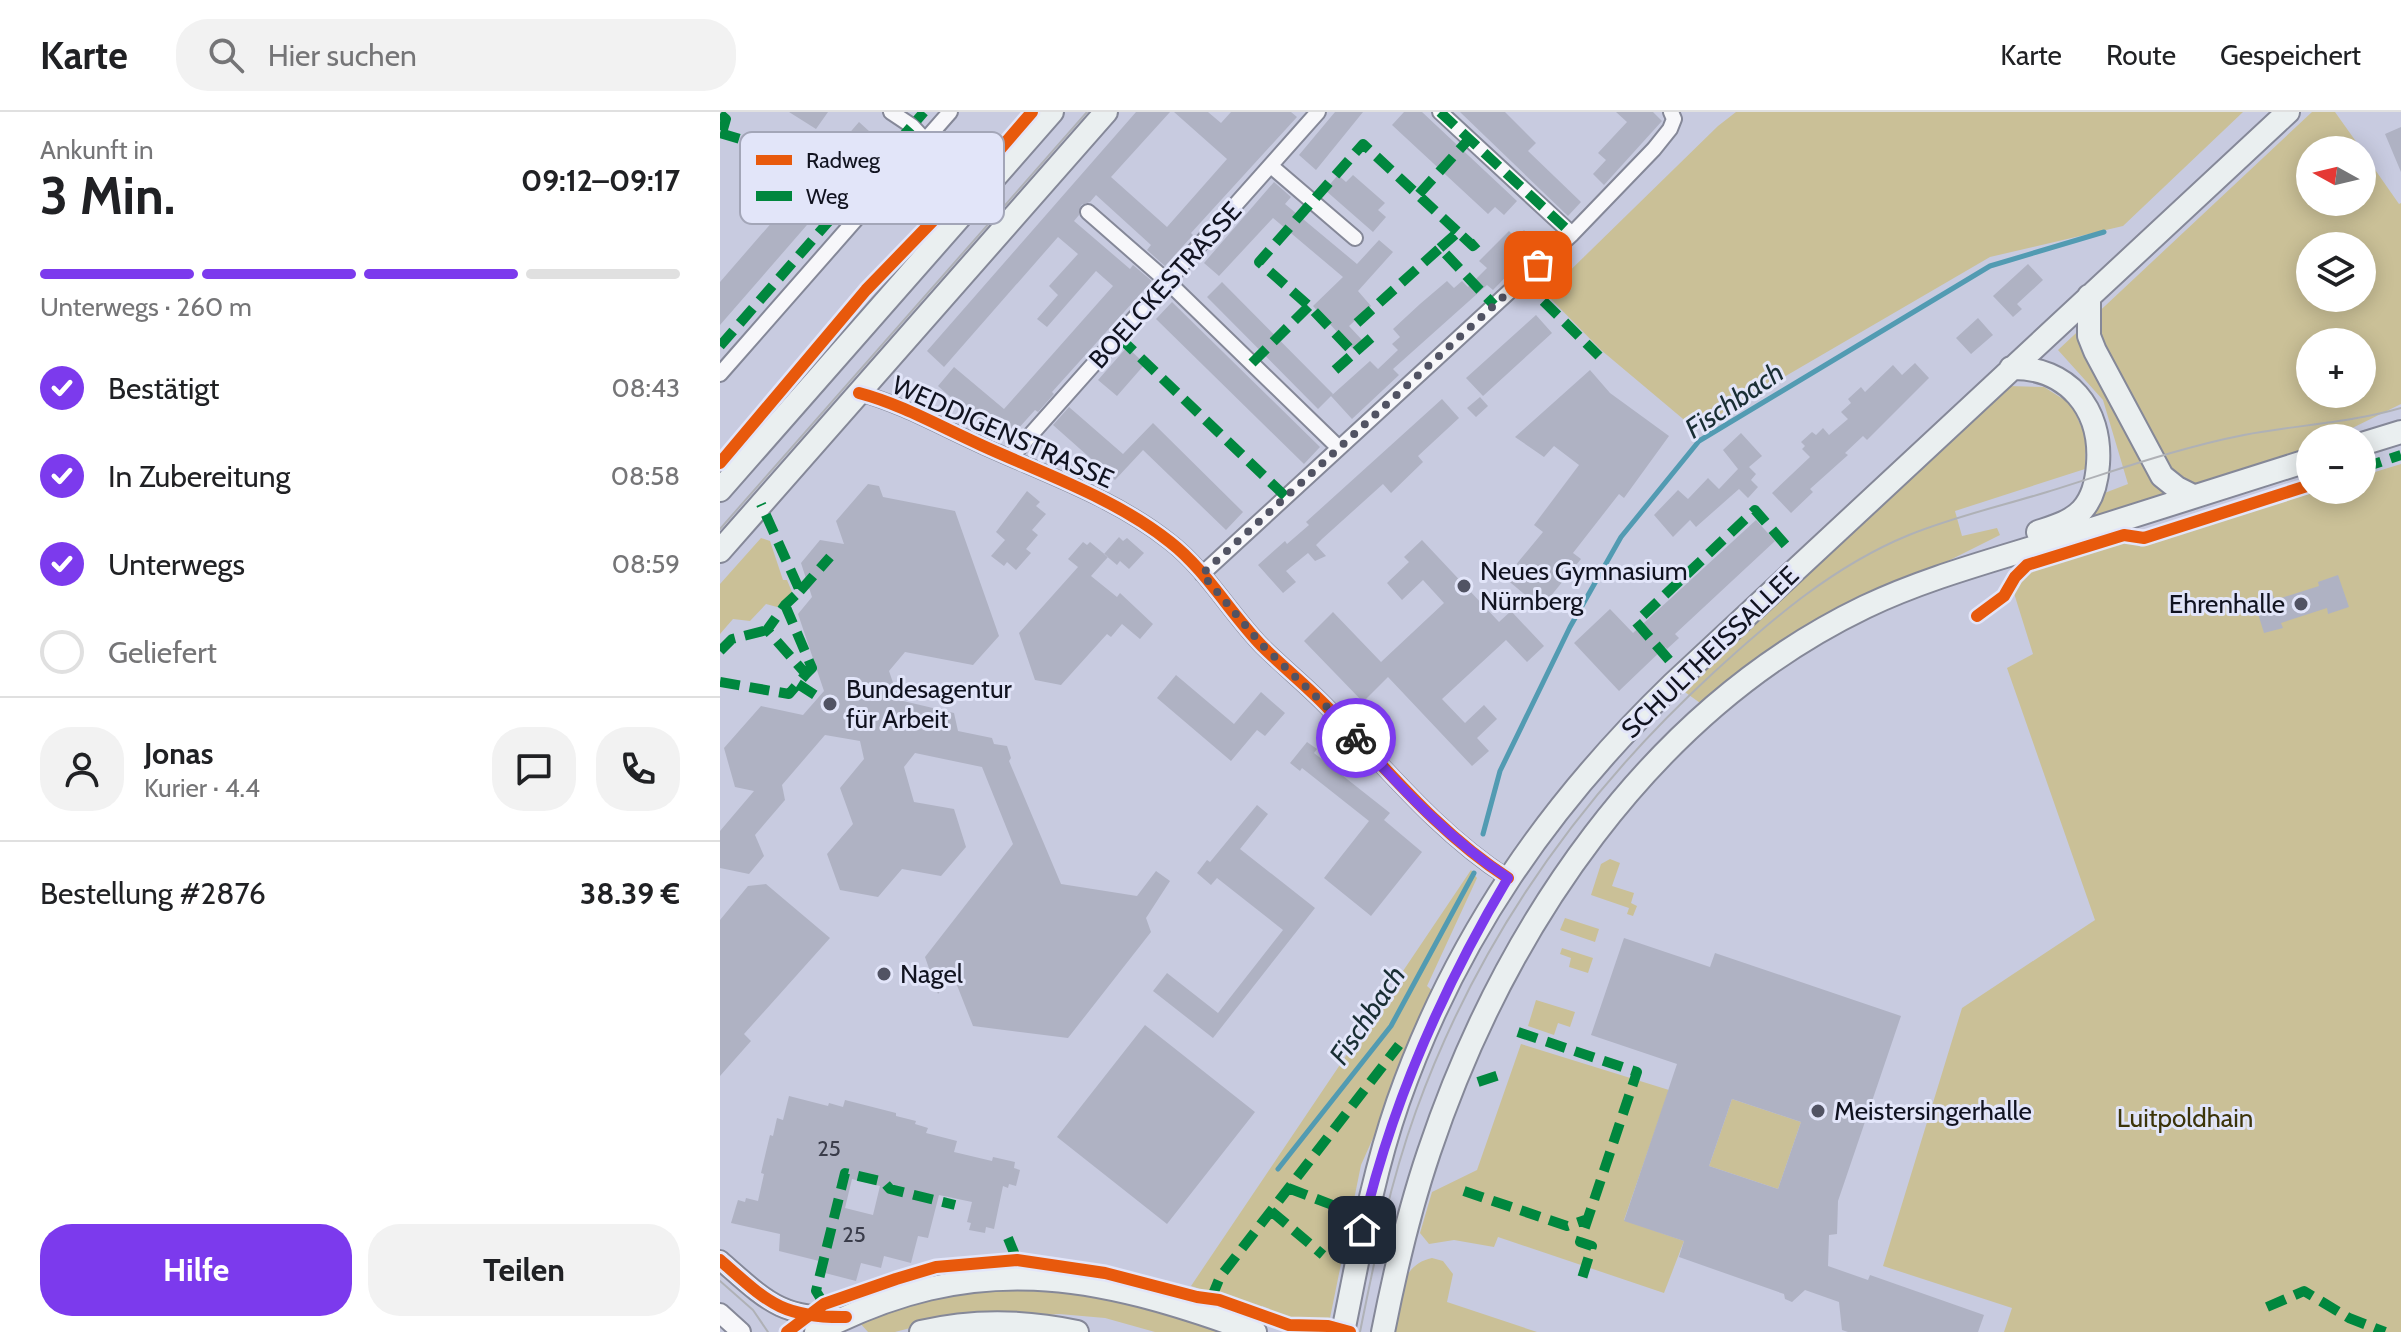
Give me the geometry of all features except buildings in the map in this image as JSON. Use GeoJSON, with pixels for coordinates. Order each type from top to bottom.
{"type":"FeatureCollection","features":[{"type":"Feature","properties":{"kind":"main road"},"geometry":{"type":"LineString","coordinates":[[1004,166],[1052,112]]}},
{"type":"Feature","properties":{"kind":"main road"},"geometry":{"type":"LineString","coordinates":[[720,551],[1106,112]]}},
{"type":"Feature","properties":{"kind":"main road","name":"SCHULTHEISSALLEE"},"geometry":{"type":"LineString","coordinates":[[1343,1332],[1367,1208],[1399,1101],[1444,996],[1508,878],[1574,788],[1643,713],[2288,112]]}},
{"type":"Feature","properties":{"kind":"main road"},"geometry":{"type":"LineString","coordinates":[[723,480],[952,224]]}},
{"type":"Feature","properties":{"kind":"main road"},"geometry":{"type":"LineString","coordinates":[[2089,296],[2089,336],[2108,377],[2162,476],[2193,496]]}},
{"type":"Feature","properties":{"kind":"main road"},"geometry":{"type":"LineString","coordinates":[[2006,556],[2025,536],[2062,523],[2083,509],[2093,491],[2098,462],[2095,429],[2090,413],[2078,394],[2040,370],[2011,368]]}},
{"type":"Feature","properties":{"kind":"main road"},"geometry":{"type":"LineString","coordinates":[[2376,440],[2401,432]]}},
{"type":"Feature","properties":{"kind":"main road","name":"SCHULTHEISSALLEE"},"geometry":{"type":"LineString","coordinates":[[1383,1332],[1396,1266],[1418,1185],[1461,1066],[1493,999],[1532,929],[1578,859],[1619,804],[1693,724],[1737,686],[1787,651],[1843,618],[1889,596],[2296,464]]}},
{"type":"Feature","properties":{"kind":"main road"},"geometry":{"type":"LineString","coordinates":[[816,1332],[890,1299],[945,1284],[988,1278],[1036,1277],[1083,1282],[1138,1294],[1255,1332]]}},
{"type":"Feature","properties":{"kind":"main road"},"geometry":{"type":"LineString","coordinates":[[921,1332],[1019,1324],[1077,1332]]}},
{"type":"Feature","properties":{"kind":"street"},"geometry":{"type":"LineString","coordinates":[[891,112],[918,132]]}},
{"type":"Feature","properties":{"kind":"street"},"geometry":{"type":"LineString","coordinates":[[932,132],[950,112]]}},
{"type":"Feature","properties":{"kind":"street","name":"BOELCKESTRASSE"},"geometry":{"type":"LineString","coordinates":[[1011,457],[1318,112]]}},
{"type":"Feature","properties":{"kind":"street"},"geometry":{"type":"LineString","coordinates":[[1440,112],[1572,234]]}},
{"type":"Feature","properties":{"kind":"street"},"geometry":{"type":"LineString","coordinates":[[1202,574],[1572,234],[1654,149],[1670,129],[1673,115]]}},
{"type":"Feature","properties":{"kind":"street"},"geometry":{"type":"LineString","coordinates":[[1271,166],[1355,238]]}},
{"type":"Feature","properties":{"kind":"street"},"geometry":{"type":"LineString","coordinates":[[1088,212],[1168,282],[1339,448]]}},
{"type":"Feature","properties":{"kind":"street"},"geometry":{"type":"LineString","coordinates":[[720,374],[851,224]]}},
{"type":"Feature","properties":{"kind":"street","name":"WEDDIGENSTRASSE"},"geometry":{"type":"LineString","coordinates":[[859,393],[1011,457],[1117,508],[1170,542],[1202,574],[1261,644],[1327,707],[1408,795],[1484,862],[1508,878]]}},
{"type":"Feature","properties":{"kind":"street"},"geometry":{"type":"LineString","coordinates":[[720,1260],[764,1299],[782,1309],[809,1316],[846,1317]]}},
{"type":"Feature","properties":{"kind":"street"},"geometry":{"type":"LineString","coordinates":[[720,1313],[741,1332]]}},
{"type":"Feature","properties":{"kind":"green space"},"geometry":{"type":"Polygon","coordinates":[[[1736,112],[2243,112],[2123,226],[1990,257],[1695,429],[1601,350],[1546,294],[1736,112]]]}},
{"type":"Feature","properties":{"kind":"green space"},"geometry":{"type":"Polygon","coordinates":[[[2312,112],[2335,112],[2352,136],[2296,136],[2296,216],[2376,216],[2376,171],[2401,203],[2401,404],[2360,424],[2296,424],[2296,455],[2088,524],[2102,494],[2128,484],[2103,400],[2058,350],[2312,112]]]}},
{"type":"Feature","properties":{"kind":"green space"},"geometry":{"type":"Polygon","coordinates":[[[2008,386],[2044,387],[2071,404],[2086,437],[2085,469],[1955,511],[1962,536],[1997,528],[2000,535],[1800,635],[1703,705],[1682,690],[2008,386]]]}},
{"type":"Feature","properties":{"kind":"green space","name":"Luitpoldhain"},"geometry":{"type":"Polygon","coordinates":[[[2401,464],[2401,1332],[2004,1332],[2012,1308],[1883,1266],[1962,1008],[2095,920],[2007,668],[2033,654],[2013,590],[2033,564],[2128,540],[2141,547],[2296,498],[2296,504],[2376,504],[2376,472],[2401,464]]]}},
{"type":"Feature","properties":{"kind":"green space"},"geometry":{"type":"Polygon","coordinates":[[[761,538],[770,541],[783,580],[787,580],[792,592],[777,607],[766,604],[750,621],[733,619],[720,634],[720,584],[761,538]]]}},
{"type":"Feature","properties":{"kind":"green space"},"geometry":{"type":"Polygon","coordinates":[[[1610,859],[1620,863],[1612,886],[1634,893],[1631,903],[1637,906],[1633,916],[1627,914],[1629,908],[1591,895],[1601,864],[1610,859]]]}},
{"type":"Feature","properties":{"kind":"green space"},"geometry":{"type":"Polygon","coordinates":[[[1471,870],[1477,878],[1427,986],[1437,995],[1361,1165],[1329,1323],[1292,1319],[1262,1306],[1261,1309],[1191,1286],[1471,870]]]}},
{"type":"Feature","properties":{"kind":"green space"},"geometry":{"type":"Polygon","coordinates":[[[1565,918],[1599,929],[1595,942],[1560,930],[1565,918]]]}},
{"type":"Feature","properties":{"kind":"green space"},"geometry":{"type":"Polygon","coordinates":[[[1562,948],[1593,958],[1588,973],[1569,967],[1571,958],[1560,954],[1562,948]]]}},
{"type":"Feature","properties":{"kind":"green space"},"geometry":{"type":"Polygon","coordinates":[[[1536,1000],[1575,1012],[1570,1027],[1558,1023],[1554,1035],[1528,1026],[1536,1000]]]}},
{"type":"Feature","properties":{"kind":"green space"},"geometry":{"type":"Polygon","coordinates":[[[1521,1044],[1669,1090],[1624,1220],[1684,1241],[1664,1293],[1498,1237],[1494,1247],[1454,1240],[1429,1244],[1420,1233],[1432,1192],[1477,1170],[1521,1044]]]}},
{"type":"Feature","properties":{"kind":"green space"},"geometry":{"type":"Polygon","coordinates":[[[1732,1099],[1801,1122],[1778,1189],[1709,1166],[1732,1099]]]}},
{"type":"Feature","properties":{"kind":"green space"},"geometry":{"type":"Polygon","coordinates":[[[1432,1258],[1443,1261],[1453,1274],[1447,1302],[1537,1332],[1392,1332],[1406,1277],[1412,1268],[1432,1258]]]}},
{"type":"Feature","properties":{"kind":"green space"},"geometry":{"type":"Polygon","coordinates":[[[1008,1286],[1096,1293],[1228,1332],[1155,1332],[1105,1318],[1059,1314],[918,1326],[895,1332],[868,1332],[859,1322],[927,1297],[1008,1286]]]}},
{"type":"Feature","properties":{"kind":"waterway","name":"Fischbach"},"geometry":{"type":"LineString","coordinates":[[1483,834],[1500,771],[1570,627],[1621,537],[1699,441],[1990,266],[2104,232]]}},
{"type":"Feature","properties":{"kind":"waterway","name":"Fischbach"},"geometry":{"type":"LineString","coordinates":[[1278,1169],[1391,1026],[1474,873]]}},
{"type":"Feature","properties":{"kind":"tram line"},"geometry":{"type":"LineString","coordinates":[[1004,206],[1087,112]]}},
{"type":"Feature","properties":{"kind":"tram line"},"geometry":{"type":"LineString","coordinates":[[720,529],[988,224]]}},
{"type":"Feature","properties":{"kind":"tram line"},"geometry":{"type":"LineString","coordinates":[[1360,1332],[1398,1165],[1441,1049],[1469,989],[1537,875],[1576,822],[1618,770],[1663,722],[1734,654],[1829,578],[1909,535],[2194,447],[2244,435],[2401,408]]}},
{"type":"Feature","properties":{"kind":"tram line"},"geometry":{"type":"LineString","coordinates":[[720,1281],[753,1310],[768,1332]]}},
{"type":"Feature","properties":{"kind":"marked path"},"geometry":{"type":"LineString","coordinates":[[907,132],[924,112]]}},
{"type":"Feature","properties":{"kind":"marked path"},"geometry":{"type":"LineString","coordinates":[[1440,112],[1572,234]]}},
{"type":"Feature","properties":{"kind":"marked path"},"geometry":{"type":"LineString","coordinates":[[720,114],[726,119],[722,133]]}},
{"type":"Feature","properties":{"kind":"marked path"},"geometry":{"type":"LineString","coordinates":[[720,133],[740,139]]}},
{"type":"Feature","properties":{"kind":"marked path"},"geometry":{"type":"LineString","coordinates":[[1419,194],[1469,139]]}},
{"type":"Feature","properties":{"kind":"marked path"},"geometry":{"type":"LineString","coordinates":[[1371,338],[1354,353],[1309,306],[1259,262],[1363,144],[1458,232]]}},
{"type":"Feature","properties":{"kind":"marked path"},"geometry":{"type":"LineString","coordinates":[[720,346],[826,224]]}},
{"type":"Feature","properties":{"kind":"marked path"},"geometry":{"type":"LineString","coordinates":[[1440,248],[1458,232],[1473,246],[1482,238]]}},
{"type":"Feature","properties":{"kind":"marked path"},"geometry":{"type":"LineString","coordinates":[[1357,323],[1440,248],[1494,305]]}},
{"type":"Feature","properties":{"kind":"marked path"},"geometry":{"type":"LineString","coordinates":[[1522,280],[1599,356]]}},
{"type":"Feature","properties":{"kind":"marked path"},"geometry":{"type":"LineString","coordinates":[[1252,363],[1309,306]]}},
{"type":"Feature","properties":{"kind":"marked path"},"geometry":{"type":"LineString","coordinates":[[1119,337],[1286,497]]}},
{"type":"Feature","properties":{"kind":"marked path"},"geometry":{"type":"LineString","coordinates":[[1335,370],[1354,353]]}},
{"type":"Feature","properties":{"kind":"marked path"},"geometry":{"type":"LineString","coordinates":[[2376,463],[2401,455]]}},
{"type":"Feature","properties":{"kind":"marked path"},"geometry":{"type":"LineString","coordinates":[[720,682],[789,694],[806,674],[767,630],[785,605],[800,591],[761,504]]}},
{"type":"Feature","properties":{"kind":"marked path"},"geometry":{"type":"LineString","coordinates":[[1669,660],[1636,622],[1755,510],[1789,549]]}},
{"type":"Feature","properties":{"kind":"marked path"},"geometry":{"type":"LineString","coordinates":[[800,591],[830,557]]}},
{"type":"Feature","properties":{"kind":"marked path"},"geometry":{"type":"LineString","coordinates":[[785,605],[812,668],[806,674]]}},
{"type":"Feature","properties":{"kind":"marked path"},"geometry":{"type":"LineString","coordinates":[[720,651],[732,639],[767,630]]}},
{"type":"Feature","properties":{"kind":"marked path"},"geometry":{"type":"LineString","coordinates":[[798,684],[818,697]]}},
{"type":"Feature","properties":{"kind":"marked path"},"geometry":{"type":"LineString","coordinates":[[1352,720],[1358,714]]}},
{"type":"Feature","properties":{"kind":"marked path"},"geometry":{"type":"LineString","coordinates":[[1518,1032],[1637,1072],[1580,1242],[1592,1246],[1580,1285]]}},
{"type":"Feature","properties":{"kind":"marked path"},"geometry":{"type":"LineString","coordinates":[[1211,1299],[1220,1277],[1399,1045]]}},
{"type":"Feature","properties":{"kind":"marked path"},"geometry":{"type":"LineString","coordinates":[[1478,1082],[1505,1073]]}},
{"type":"Feature","properties":{"kind":"marked path"},"geometry":{"type":"LineString","coordinates":[[824,1304],[816,1291],[845,1173],[884,1182],[890,1189],[955,1205]]}},
{"type":"Feature","properties":{"kind":"marked path"},"geometry":{"type":"LineString","coordinates":[[1288,1188],[1335,1206]]}},
{"type":"Feature","properties":{"kind":"marked path"},"geometry":{"type":"LineString","coordinates":[[1464,1191],[1567,1226],[1588,1219]]}},
{"type":"Feature","properties":{"kind":"marked path"},"geometry":{"type":"LineString","coordinates":[[1271,1211],[1323,1255]]}},
{"type":"Feature","properties":{"kind":"marked path"},"geometry":{"type":"LineString","coordinates":[[1008,1238],[1017,1260]]}},
{"type":"Feature","properties":{"kind":"marked path"},"geometry":{"type":"LineString","coordinates":[[2267,1307],[2304,1291],[2349,1318],[2385,1332]]}},
{"type":"Feature","properties":{"kind":"cycle path"},"geometry":{"type":"LineString","coordinates":[[1004,144],[1032,112]]}},
{"type":"Feature","properties":{"kind":"cycle path"},"geometry":{"type":"LineString","coordinates":[[720,463],[866,290],[930,224]]}},
{"type":"Feature","properties":{"kind":"cycle path"},"geometry":{"type":"LineString","coordinates":[[859,393],[906,410],[1078,488],[1149,526],[1195,565],[1262,646],[1320,700],[1414,799],[1458,841],[1508,878]]}},
{"type":"Feature","properties":{"kind":"cycle path"},"geometry":{"type":"LineString","coordinates":[[1977,616],[2004,596],[2015,577],[2027,565],[2124,535],[2144,538],[2296,489]]}},
{"type":"Feature","properties":{"kind":"cycle path"},"geometry":{"type":"LineString","coordinates":[[720,1260],[776,1304],[805,1314],[846,1317]]}},
{"type":"Feature","properties":{"kind":"cycle path"},"geometry":{"type":"LineString","coordinates":[[787,1332],[824,1304],[896,1279],[936,1267],[1017,1260],[1105,1273],[1219,1300],[1289,1325],[1328,1326],[1350,1332]]}},
{"type":"Feature","properties":{"kind":"way so far"},"geometry":{"type":"LineString","coordinates":[[1356,738],[1261,644],[1202,574],[1538,265]]}},
{"type":"Feature","properties":{"kind":"place","name":"Neues Gymnasium Nürnberg"},"geometry":{"type":"Point","coordinates":[1464,586]}},
{"type":"Feature","properties":{"kind":"place","name":"Ehrenhalle"},"geometry":{"type":"Point","coordinates":[2301,604]}},
{"type":"Feature","properties":{"kind":"place","name":"Bundesagentur für Arbeit"},"geometry":{"type":"Point","coordinates":[830,704]}},
{"type":"Feature","properties":{"kind":"place","name":"Nagel"},"geometry":{"type":"Point","coordinates":[884,974]}},
{"type":"Feature","properties":{"kind":"place","name":"Meistersingerhalle"},"geometry":{"type":"Point","coordinates":[1818,1111]}},
{"type":"Feature","properties":{"kind":"route"},"geometry":{"type":"LineString","coordinates":[[1356,738],[1418,805],[1484,862],[1508,878],[1459,965],[1406,1081],[1362,1230]]}}]}
